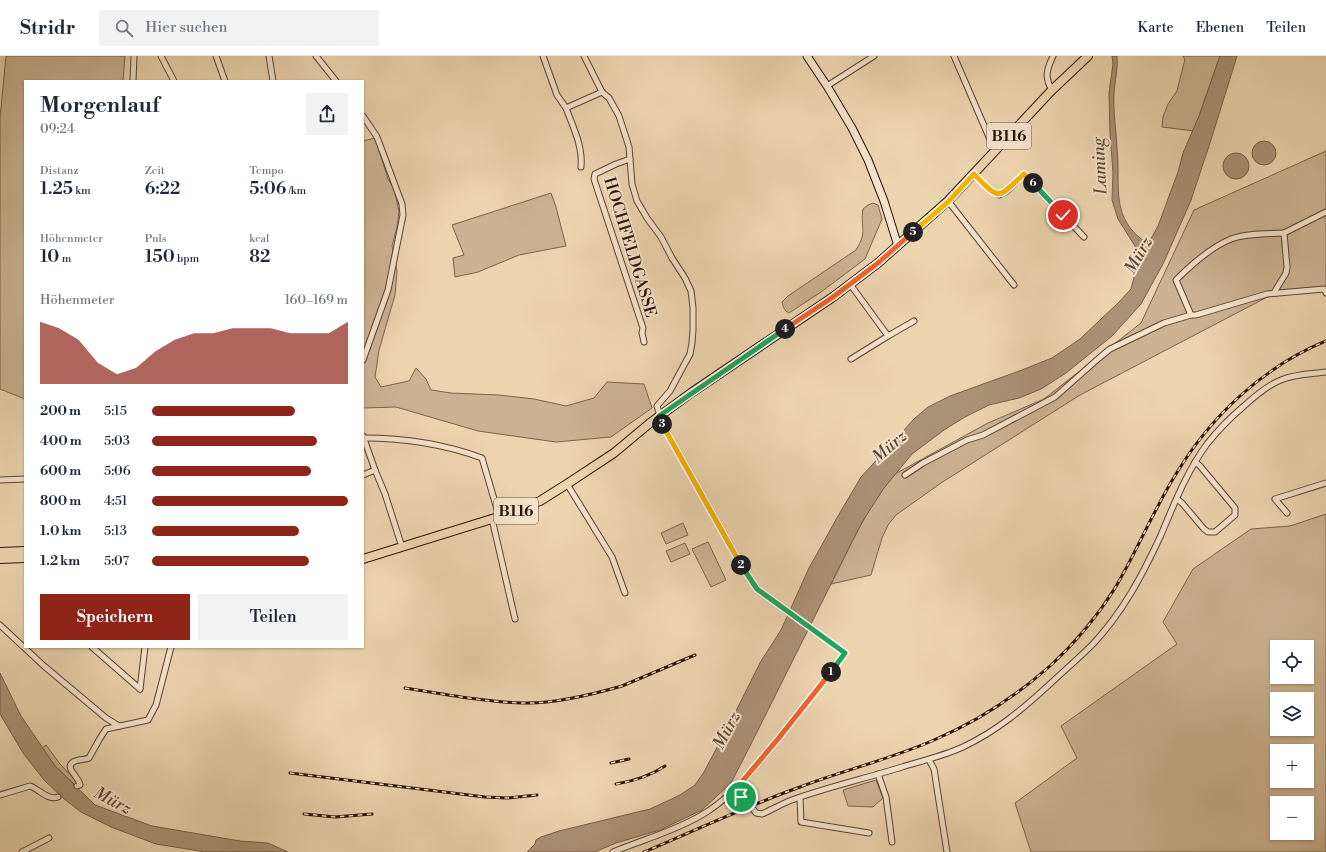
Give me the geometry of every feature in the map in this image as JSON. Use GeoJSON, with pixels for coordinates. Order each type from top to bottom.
{"type":"FeatureCollection","features":[{"type":"Feature","properties":{"kind":"main road"},"geometry":{"type":"LineString","coordinates":[[807,56],[852,128],[872,170],[884,201],[898,246]]}},
{"type":"Feature","properties":{"kind":"main road","name":"B116"},"geometry":{"type":"LineString","coordinates":[[364,559],[495,518],[540,501],[614,452],[659,416],[878,263],[948,202],[1052,90],[1088,56]]}},
{"type":"Feature","properties":{"kind":"main road"},"geometry":{"type":"LineString","coordinates":[[0,552],[24,551]]}},
{"type":"Feature","properties":{"kind":"main road"},"geometry":{"type":"LineString","coordinates":[[0,559],[24,558]]}},
{"type":"Feature","properties":{"kind":"street"},"geometry":{"type":"LineString","coordinates":[[133,80],[134,56]]}},
{"type":"Feature","properties":{"kind":"street"},"geometry":{"type":"LineString","coordinates":[[161,56],[173,80]]}},
{"type":"Feature","properties":{"kind":"street"},"geometry":{"type":"LineString","coordinates":[[216,56],[224,80]]}},
{"type":"Feature","properties":{"kind":"street"},"geometry":{"type":"LineString","coordinates":[[269,56],[273,80]]}},
{"type":"Feature","properties":{"kind":"street"},"geometry":{"type":"LineString","coordinates":[[316,56],[335,80]]}},
{"type":"Feature","properties":{"kind":"street"},"geometry":{"type":"LineString","coordinates":[[543,56],[557,95],[566,108],[581,146],[581,167]]}},
{"type":"Feature","properties":{"kind":"street","name":"HOCHFELDGASSE"},"geometry":{"type":"LineString","coordinates":[[584,56],[602,92],[609,98],[619,116],[629,147],[632,184],[637,201],[661,237],[691,291],[693,308],[692,343],[690,354],[670,391],[657,406],[659,416]]}},
{"type":"Feature","properties":{"kind":"street"},"geometry":{"type":"LineString","coordinates":[[827,86],[874,56]]}},
{"type":"Feature","properties":{"kind":"street"},"geometry":{"type":"LineString","coordinates":[[954,56],[995,151]]}},
{"type":"Feature","properties":{"kind":"street"},"geometry":{"type":"LineString","coordinates":[[1052,90],[1046,77],[1053,56]]}},
{"type":"Feature","properties":{"kind":"street"},"geometry":{"type":"LineString","coordinates":[[566,108],[602,92]]}},
{"type":"Feature","properties":{"kind":"street"},"geometry":{"type":"LineString","coordinates":[[364,118],[377,138],[402,204],[403,215],[388,290],[364,357]]}},
{"type":"Feature","properties":{"kind":"street","name":"HOCHFELDGASSE"},"geometry":{"type":"LineString","coordinates":[[630,159],[595,174],[594,179],[643,328],[642,333],[644,342]]}},
{"type":"Feature","properties":{"kind":"street"},"geometry":{"type":"LineString","coordinates":[[974,174],[990,190],[999,194],[1007,190],[1024,174],[1084,237]]}},
{"type":"Feature","properties":{"kind":"street"},"geometry":{"type":"LineString","coordinates":[[948,202],[1014,285]]}},
{"type":"Feature","properties":{"kind":"street"},"geometry":{"type":"LineString","coordinates":[[1191,315],[1176,280],[1192,264],[1231,239],[1243,236],[1284,233],[1326,212]]}},
{"type":"Feature","properties":{"kind":"street"},"geometry":{"type":"LineString","coordinates":[[1276,293],[1275,291],[1286,273],[1287,268],[1284,233]]}},
{"type":"Feature","properties":{"kind":"street"},"geometry":{"type":"LineString","coordinates":[[850,284],[888,336]]}},
{"type":"Feature","properties":{"kind":"street"},"geometry":{"type":"LineString","coordinates":[[905,475],[923,463],[967,440],[983,436],[1055,397],[1110,349],[1164,322],[1196,315],[1255,296],[1324,289],[1326,293]]}},
{"type":"Feature","properties":{"kind":"street"},"geometry":{"type":"LineString","coordinates":[[851,359],[914,321]]}},
{"type":"Feature","properties":{"kind":"street"},"geometry":{"type":"LineString","coordinates":[[753,809],[756,813],[762,814],[780,805],[800,798],[929,760],[963,746],[1000,727],[1030,702],[1094,643],[1119,612],[1133,590],[1152,554],[1195,462],[1219,430],[1248,402],[1280,380],[1326,372]]}},
{"type":"Feature","properties":{"kind":"street"},"geometry":{"type":"LineString","coordinates":[[613,852],[700,817],[735,790],[778,739],[845,653],[757,589],[746,573],[659,416]]}},
{"type":"Feature","properties":{"kind":"street"},"geometry":{"type":"LineString","coordinates":[[364,437],[412,441],[446,448],[482,458],[515,618]]}},
{"type":"Feature","properties":{"kind":"street"},"geometry":{"type":"LineString","coordinates":[[364,440],[385,494],[402,547]]}},
{"type":"Feature","properties":{"kind":"street"},"geometry":{"type":"LineString","coordinates":[[1177,499],[1208,532],[1215,532],[1234,514],[1235,508],[1195,462]]}},
{"type":"Feature","properties":{"kind":"street"},"geometry":{"type":"LineString","coordinates":[[364,475],[375,470]]}},
{"type":"Feature","properties":{"kind":"street"},"geometry":{"type":"LineString","coordinates":[[0,480],[24,479]]}},
{"type":"Feature","properties":{"kind":"street"},"geometry":{"type":"LineString","coordinates":[[567,484],[612,557],[625,593]]}},
{"type":"Feature","properties":{"kind":"street"},"geometry":{"type":"LineString","coordinates":[[1287,513],[1275,499],[1326,484]]}},
{"type":"Feature","properties":{"kind":"street"},"geometry":{"type":"LineString","coordinates":[[0,625],[24,647]]}},
{"type":"Feature","properties":{"kind":"street"},"geometry":{"type":"LineString","coordinates":[[25,648],[106,718],[119,726]]}},
{"type":"Feature","properties":{"kind":"street"},"geometry":{"type":"LineString","coordinates":[[93,648],[140,689],[144,648]]}},
{"type":"Feature","properties":{"kind":"street"},"geometry":{"type":"LineString","coordinates":[[77,786],[80,785],[80,781],[70,768],[71,764],[89,758],[106,729],[148,720],[156,705],[171,648]]}},
{"type":"Feature","properties":{"kind":"street"},"geometry":{"type":"LineString","coordinates":[[929,760],[934,769],[947,852]]}},
{"type":"Feature","properties":{"kind":"street"},"geometry":{"type":"LineString","coordinates":[[878,774],[886,797],[892,842]]}},
{"type":"Feature","properties":{"kind":"street"},"geometry":{"type":"LineString","coordinates":[[0,795],[30,786],[50,797],[58,797]]}},
{"type":"Feature","properties":{"kind":"street"},"geometry":{"type":"LineString","coordinates":[[735,790],[741,797]]}},
{"type":"Feature","properties":{"kind":"street"},"geometry":{"type":"LineString","coordinates":[[800,798],[801,822],[869,833]]}},
{"type":"Feature","properties":{"kind":"street"},"geometry":{"type":"LineString","coordinates":[[22,852],[49,838]]}},
{"type":"Feature","properties":{"kind":"shaded area"},"geometry":{"type":"Polygon","coordinates":[[[6,56],[125,56],[123,80],[24,80],[24,399],[0,389],[0,118],[6,56]]]}},
{"type":"Feature","properties":{"kind":"shaded area"},"geometry":{"type":"Polygon","coordinates":[[[1112,56],[1117,56],[1114,107],[1119,201],[1127,224],[1148,244],[1158,226],[1178,172],[1183,153],[1199,116],[1220,56],[1237,56],[1191,200],[1164,262],[1141,304],[1112,336],[1066,373],[1041,389],[1019,398],[989,405],[965,417],[944,430],[912,454],[884,488],[862,522],[731,783],[702,810],[660,830],[616,843],[595,852],[527,852],[535,844],[536,840],[541,837],[559,831],[650,809],[680,795],[695,785],[704,772],[761,661],[781,630],[809,568],[861,477],[914,419],[928,407],[950,396],[1052,358],[1080,339],[1131,289],[1140,254],[1118,219],[1112,200],[1113,173],[1109,93],[1113,64],[1112,56]]]}},
{"type":"Feature","properties":{"kind":"shaded area"},"geometry":{"type":"Polygon","coordinates":[[[1183,56],[1220,56],[1194,131],[1162,127],[1163,117],[1168,104],[1177,91],[1185,59],[1183,56]]]}},
{"type":"Feature","properties":{"kind":"shaded area"},"geometry":{"type":"Polygon","coordinates":[[[375,138],[388,179],[394,189],[399,211],[392,246],[397,271],[395,295],[379,350],[375,377],[381,387],[409,381],[416,368],[426,379],[431,390],[451,393],[499,395],[534,399],[566,406],[594,398],[607,382],[644,384],[652,408],[611,437],[556,442],[478,431],[396,407],[364,408],[364,141],[375,138]]]}},
{"type":"Feature","properties":{"kind":"shaded area"},"geometry":{"type":"Polygon","coordinates":[[[1264,141],[1273,144],[1276,153],[1273,162],[1264,165],[1255,162],[1252,153],[1255,144],[1264,141]]]}},
{"type":"Feature","properties":{"kind":"shaded area"},"geometry":{"type":"Polygon","coordinates":[[[1326,151],[1326,293],[1323,289],[1275,293],[1080,395],[941,483],[896,515],[888,525],[882,538],[871,575],[831,584],[867,513],[895,474],[988,423],[1044,399],[1141,323],[1194,210],[1326,151]]]}},
{"type":"Feature","properties":{"kind":"shaded area"},"geometry":{"type":"Polygon","coordinates":[[[1236,153],[1245,157],[1249,166],[1245,175],[1236,179],[1227,175],[1223,166],[1227,157],[1236,153]]]}},
{"type":"Feature","properties":{"kind":"shaded area"},"geometry":{"type":"Polygon","coordinates":[[[551,193],[566,246],[519,255],[478,272],[455,277],[453,258],[464,255],[452,225],[551,193]]]}},
{"type":"Feature","properties":{"kind":"shaded area"},"geometry":{"type":"Polygon","coordinates":[[[873,203],[878,205],[882,219],[865,259],[821,292],[789,313],[787,312],[782,302],[788,296],[856,250],[860,244],[863,234],[863,209],[873,203]]]}},
{"type":"Feature","properties":{"kind":"shaded area"},"geometry":{"type":"Polygon","coordinates":[[[1326,514],[1326,852],[1031,852],[1015,803],[1077,758],[1061,726],[1177,644],[1163,622],[1193,569],[1251,529],[1290,526],[1326,514]]]}},
{"type":"Feature","properties":{"kind":"shaded area"},"geometry":{"type":"Polygon","coordinates":[[[683,523],[688,535],[666,544],[661,533],[683,523]]]}},
{"type":"Feature","properties":{"kind":"shaded area"},"geometry":{"type":"Polygon","coordinates":[[[708,542],[726,580],[711,587],[692,549],[708,542]]]}},
{"type":"Feature","properties":{"kind":"shaded area"},"geometry":{"type":"Polygon","coordinates":[[[685,543],[690,554],[671,562],[666,551],[685,543]]]}},
{"type":"Feature","properties":{"kind":"shaded area"},"geometry":{"type":"Polygon","coordinates":[[[0,673],[21,716],[55,766],[95,805],[152,826],[240,841],[268,843],[288,852],[206,852],[156,844],[111,827],[81,812],[44,780],[23,753],[0,714],[0,673]]]}},
{"type":"Feature","properties":{"kind":"shaded area"},"geometry":{"type":"Polygon","coordinates":[[[46,745],[60,764],[78,783],[75,785],[55,766],[42,748],[46,745]]]}},
{"type":"Feature","properties":{"kind":"shaded area"},"geometry":{"type":"Polygon","coordinates":[[[876,780],[883,798],[873,807],[848,806],[843,790],[876,780]]]}},
{"type":"Feature","properties":{"kind":"tunnel"},"geometry":{"type":"LineString","coordinates":[[741,797],[753,809]]}},
{"type":"Feature","properties":{"kind":"railway"},"geometry":{"type":"LineString","coordinates":[[644,852],[780,794],[918,747],[950,733],[980,717],[1023,688],[1050,666],[1068,648],[1101,609],[1123,574],[1176,474],[1205,432],[1222,413],[1260,379],[1303,352],[1326,341]]}},
{"type":"Feature","properties":{"kind":"railway"},"geometry":{"type":"LineString","coordinates":[[405,688],[494,701],[523,703],[547,702],[586,695],[622,686],[695,655]]}},
{"type":"Feature","properties":{"kind":"railway"},"geometry":{"type":"LineString","coordinates":[[611,763],[629,759]]}},
{"type":"Feature","properties":{"kind":"railway"},"geometry":{"type":"LineString","coordinates":[[616,784],[642,778],[665,766]]}},
{"type":"Feature","properties":{"kind":"railway"},"geometry":{"type":"LineString","coordinates":[[290,773],[485,797],[507,798],[537,795]]}},
{"type":"Feature","properties":{"kind":"railway"},"geometry":{"type":"LineString","coordinates":[[304,814],[335,817],[372,814]]}},
{"type":"Feature","properties":{"kind":"route"},"geometry":{"type":"LineString","coordinates":[[741,797],[735,790],[778,739],[845,653],[757,589],[746,573],[712,514],[659,416],[833,297],[878,263],[948,202],[974,174],[996,194],[1001,194],[1007,190],[1024,174],[1063,215]]}},
{"type":"Feature","properties":{"kind":"water label","name":"Laming"},"geometry":{"type":"Point","coordinates":[1099,166]}},
{"type":"Feature","properties":{"kind":"water label","name":"Mürz"},"geometry":{"type":"Point","coordinates":[1138,255]}},
{"type":"Feature","properties":{"kind":"water label","name":"Mürz"},"geometry":{"type":"Point","coordinates":[889,446]}},
{"type":"Feature","properties":{"kind":"water label","name":"Mürz"},"geometry":{"type":"Point","coordinates":[726,730]}},
{"type":"Feature","properties":{"kind":"water label","name":"Mürz"},"geometry":{"type":"Point","coordinates":[113,800]}}]}
